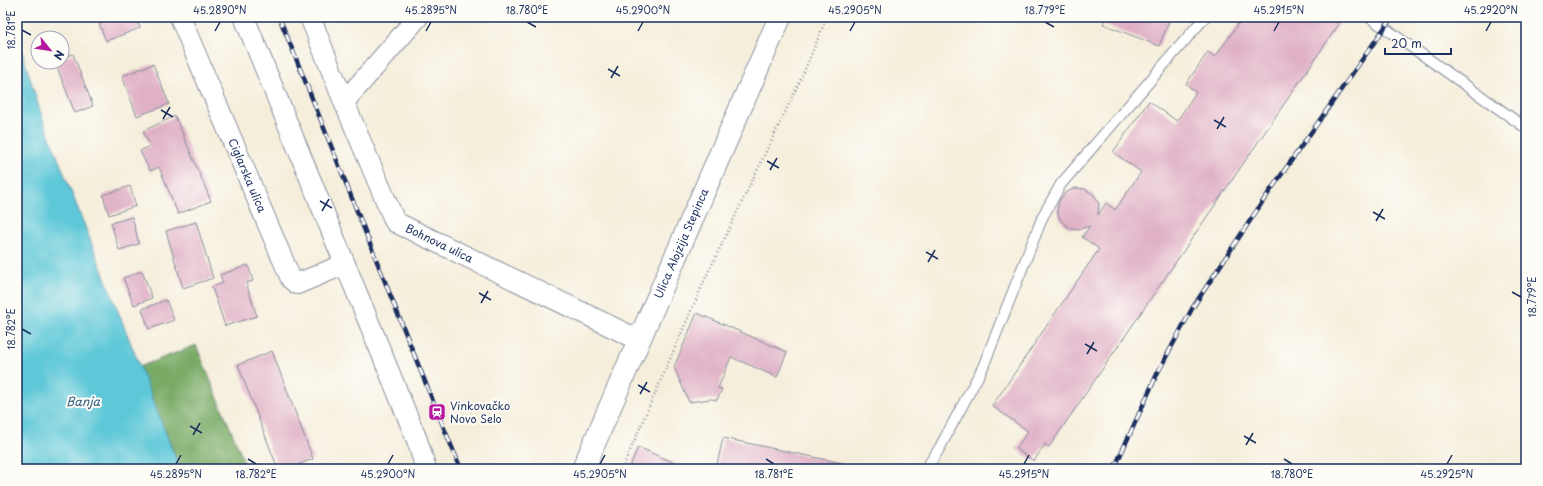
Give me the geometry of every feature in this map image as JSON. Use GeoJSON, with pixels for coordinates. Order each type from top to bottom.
{"type":"FeatureCollection","features":[{"type":"Feature","properties":{"kind":"main road","name":"Ulica Alojzija Stepinca"},"geometry":{"type":"LineString","coordinates":[[583,469],[780,17]]}},
{"type":"Feature","properties":{"kind":"street","name":"Ciglarska ulica"},"geometry":{"type":"LineString","coordinates":[[180,17],[290,279],[297,284],[345,264]]}},
{"type":"Feature","properties":{"kind":"street"},"geometry":{"type":"LineString","coordinates":[[244,17],[417,440],[426,469]]}},
{"type":"Feature","properties":{"kind":"street","name":"Bohnova ulica"},"geometry":{"type":"LineString","coordinates":[[310,17],[344,102],[396,222],[639,340]]}},
{"type":"Feature","properties":{"kind":"street"},"geometry":{"type":"LineString","coordinates":[[344,102],[418,17]]}},
{"type":"Feature","properties":{"kind":"lane"},"geometry":{"type":"LineString","coordinates":[[926,469],[939,449],[983,367],[1043,216],[1061,184],[1204,17]]}},
{"type":"Feature","properties":{"kind":"lane"},"geometry":{"type":"LineString","coordinates":[[1368,17],[1526,128]]}},
{"type":"Feature","properties":{"kind":"path"},"geometry":{"type":"LineString","coordinates":[[622,469],[705,279],[800,81],[827,17]]}},
{"type":"Feature","properties":{"kind":"green space"},"geometry":{"type":"Polygon","coordinates":[[[196,345],[247,469],[180,469],[139,367],[196,345]]]}},
{"type":"Feature","properties":{"kind":"water","name":"Banja"},"geometry":{"type":"Polygon","coordinates":[[[17,36],[42,117],[180,469],[17,469],[17,36]]]}},
{"type":"Feature","properties":{"kind":"building"},"geometry":{"type":"Polygon","coordinates":[[[108,17],[136,17],[140,28],[106,41],[98,21],[108,17]]]}},
{"type":"Feature","properties":{"kind":"building"},"geometry":{"type":"Polygon","coordinates":[[[1106,17],[1171,17],[1159,46],[1103,24],[1106,17]]]}},
{"type":"Feature","properties":{"kind":"building"},"geometry":{"type":"Polygon","coordinates":[[[1243,17],[1328,17],[1339,24],[1049,447],[1045,444],[1034,461],[1016,449],[1028,431],[992,406],[1099,249],[1082,237],[1090,226],[1080,229],[1069,228],[1061,221],[1057,211],[1059,201],[1065,193],[1075,188],[1085,189],[1094,195],[1099,204],[1098,215],[1106,203],[1115,210],[1141,172],[1113,152],[1149,101],[1177,121],[1196,92],[1186,84],[1208,52],[1215,57],[1243,17]]]}},
{"type":"Feature","properties":{"kind":"building"},"geometry":{"type":"Polygon","coordinates":[[[73,54],[93,106],[75,113],[58,70],[70,70],[70,55],[73,54]]]}},
{"type":"Feature","properties":{"kind":"building"},"geometry":{"type":"Polygon","coordinates":[[[153,64],[169,104],[137,116],[122,76],[153,64]]]}},
{"type":"Feature","properties":{"kind":"building"},"geometry":{"type":"Polygon","coordinates":[[[175,116],[211,201],[178,214],[159,167],[150,171],[140,151],[150,146],[143,131],[175,116]]]}},
{"type":"Feature","properties":{"kind":"building"},"geometry":{"type":"Polygon","coordinates":[[[130,186],[136,206],[109,215],[103,195],[130,186]]]}},
{"type":"Feature","properties":{"kind":"building"},"geometry":{"type":"Polygon","coordinates":[[[132,217],[139,244],[119,250],[111,223],[132,217]]]}},
{"type":"Feature","properties":{"kind":"building"},"geometry":{"type":"Polygon","coordinates":[[[196,222],[213,278],[183,288],[166,231],[196,222]]]}},
{"type":"Feature","properties":{"kind":"building"},"geometry":{"type":"Polygon","coordinates":[[[248,265],[253,281],[246,283],[257,316],[225,326],[212,287],[223,283],[220,275],[248,265]]]}},
{"type":"Feature","properties":{"kind":"building"},"geometry":{"type":"Polygon","coordinates":[[[142,271],[152,298],[134,305],[123,278],[142,271]]]}},
{"type":"Feature","properties":{"kind":"building"},"geometry":{"type":"Polygon","coordinates":[[[166,300],[174,320],[149,329],[142,309],[166,300]]]}},
{"type":"Feature","properties":{"kind":"building"},"geometry":{"type":"Polygon","coordinates":[[[697,313],[787,352],[777,377],[731,357],[718,388],[722,389],[717,400],[711,399],[689,402],[674,367],[697,313]]]}},
{"type":"Feature","properties":{"kind":"building"},"geometry":{"type":"Polygon","coordinates":[[[272,351],[313,459],[287,469],[278,469],[238,365],[272,351]]]}},
{"type":"Feature","properties":{"kind":"building"},"geometry":{"type":"Polygon","coordinates":[[[723,438],[842,463],[841,469],[716,469],[723,438]]]}},
{"type":"Feature","properties":{"kind":"building"},"geometry":{"type":"Polygon","coordinates":[[[638,447],[686,468],[629,469],[638,447]]]}},
{"type":"Feature","properties":{"kind":"railway"},"geometry":{"type":"LineString","coordinates":[[279,17],[461,469]]}},
{"type":"Feature","properties":{"kind":"railway"},"geometry":{"type":"LineString","coordinates":[[1114,469],[1158,372],[1193,307],[1263,201],[1392,17]]}},
{"type":"Feature","properties":{"kind":"place","name":"Vinkovačko Novo Selo"},"geometry":{"type":"Point","coordinates":[437,412]}}]}
